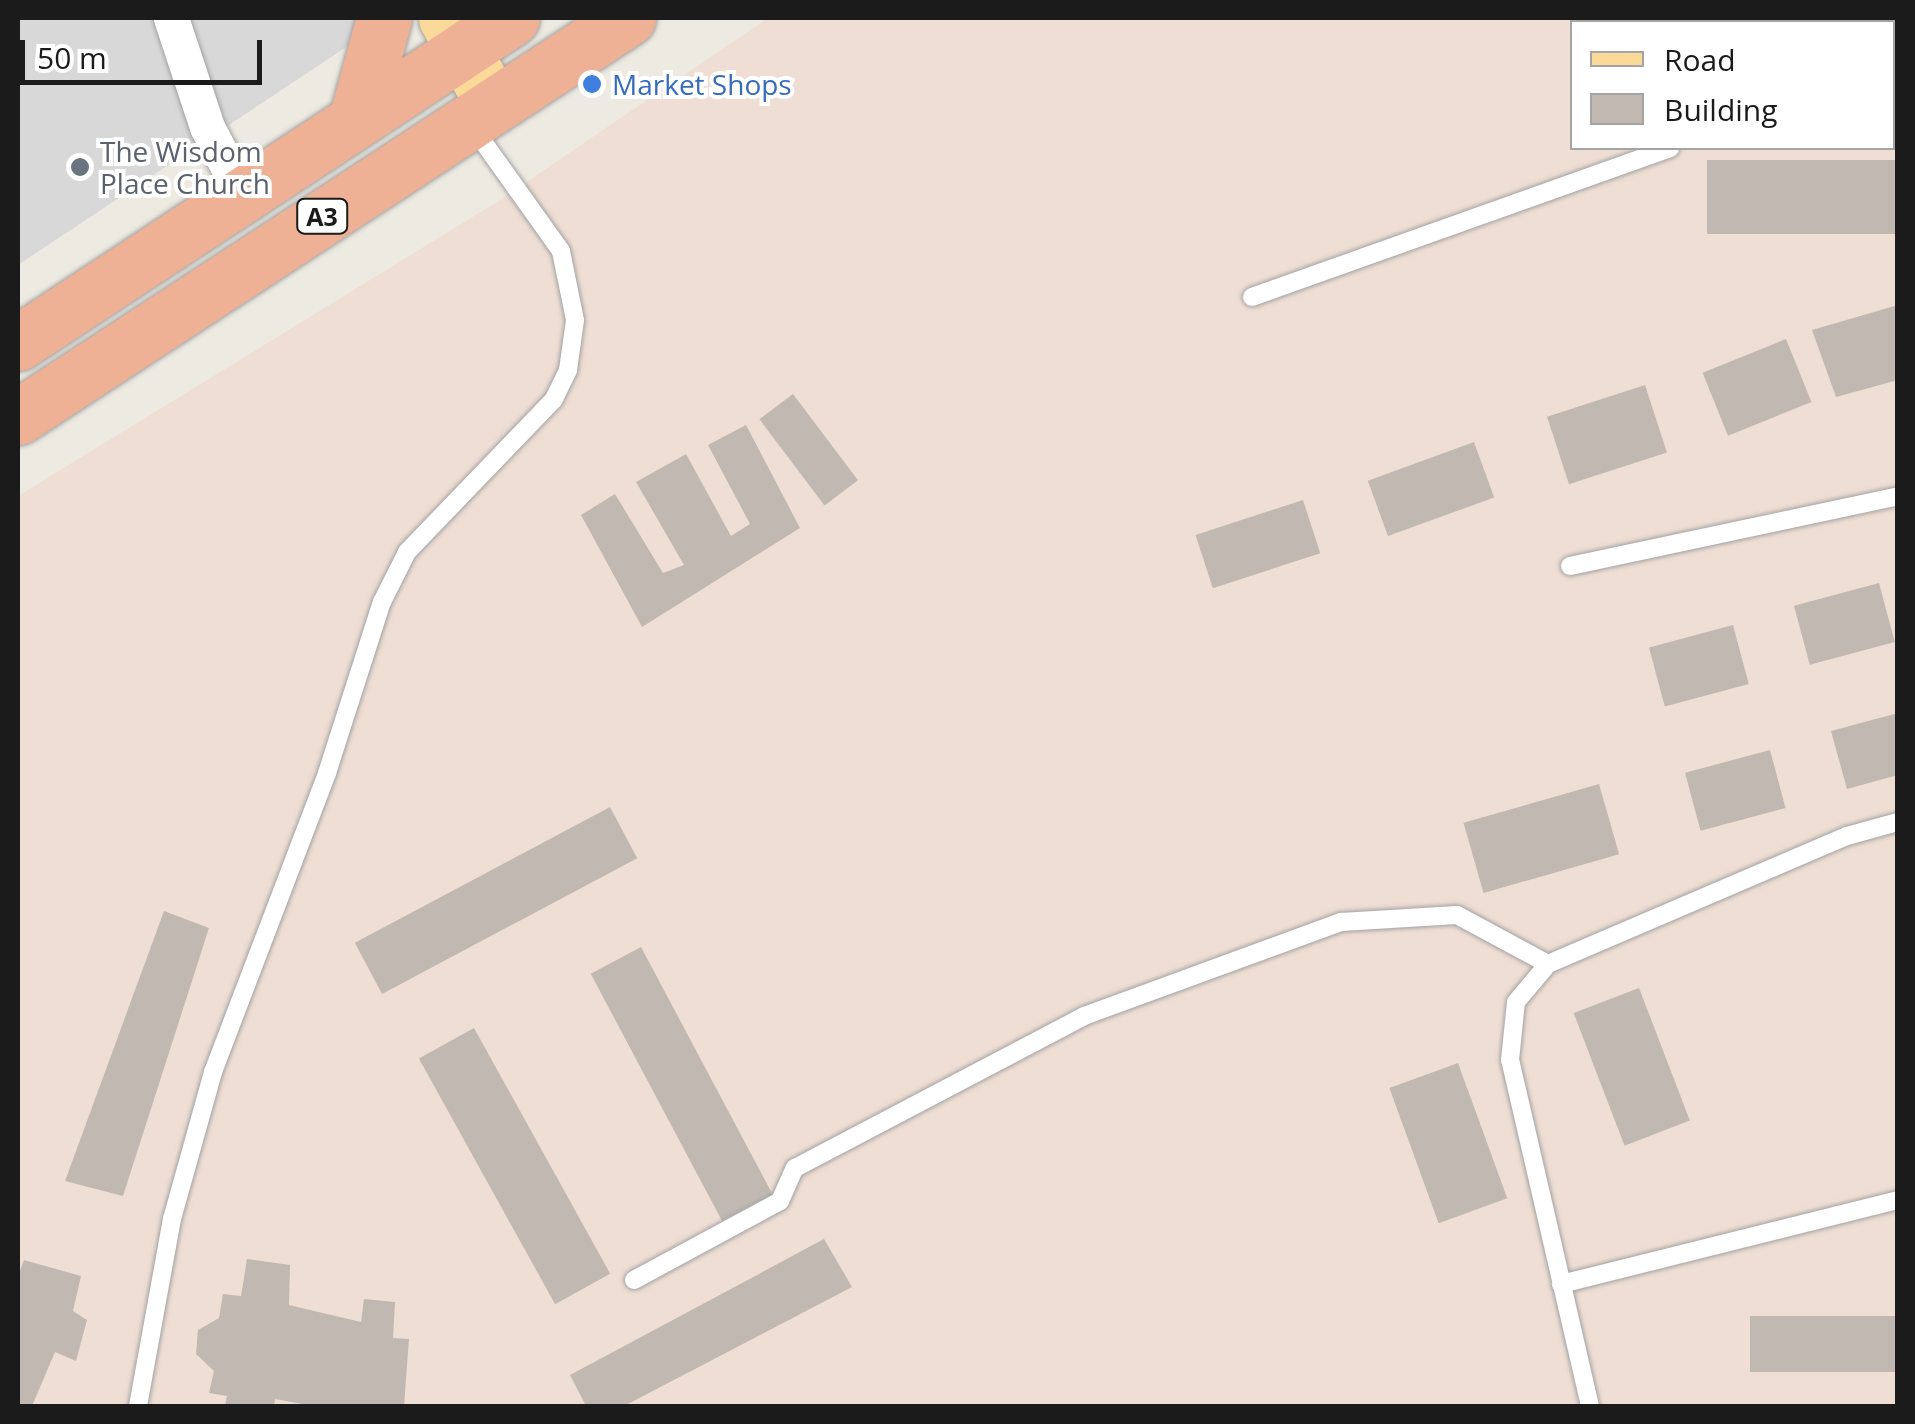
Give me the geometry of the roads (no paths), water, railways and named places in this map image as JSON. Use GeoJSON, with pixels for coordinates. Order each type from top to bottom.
{"type":"FeatureCollection","features":[{"type":"Feature","properties":{"kind":"highway"},"geometry":{"type":"LineString","coordinates":[[356,120],[384,18]]}},
{"type":"Feature","properties":{"kind":"highway","name":"A3"},"geometry":{"type":"LineString","coordinates":[[18,344],[356,120],[453,33],[510,18]]}},
{"type":"Feature","properties":{"kind":"highway","name":"A3"},"geometry":{"type":"LineString","coordinates":[[18,417],[628,18]]}},
{"type":"Feature","properties":{"kind":"main road"},"geometry":{"type":"LineString","coordinates":[[500,101],[510,18]]}},
{"type":"Feature","properties":{"kind":"main road"},"geometry":{"type":"LineString","coordinates":[[453,33],[500,101]]}},
{"type":"Feature","properties":{"kind":"street"},"geometry":{"type":"LineString","coordinates":[[171,18],[207,127],[244,196]]}},
{"type":"Feature","properties":{"kind":"lane"},"geometry":{"type":"LineString","coordinates":[[138,1406],[172,1219],[213,1072],[327,772],[382,602],[407,552],[554,399],[568,370],[575,320],[561,251],[500,101]]}},
{"type":"Feature","properties":{"kind":"lane"},"geometry":{"type":"LineString","coordinates":[[1252,297],[1664,150]]}},
{"type":"Feature","properties":{"kind":"lane"},"geometry":{"type":"LineString","coordinates":[[1570,566],[1898,496]]}},
{"type":"Feature","properties":{"kind":"lane"},"geometry":{"type":"LineString","coordinates":[[1590,1406],[1510,1060],[1516,1002],[1548,964],[1848,836],[1898,822]]}},
{"type":"Feature","properties":{"kind":"lane"},"geometry":{"type":"LineString","coordinates":[[634,1280],[780,1201],[795,1168],[1084,1016],[1342,922],[1458,914],[1548,964]]}},
{"type":"Feature","properties":{"kind":"lane"},"geometry":{"type":"LineString","coordinates":[[1562,1284],[1898,1200]]}},
{"type":"Feature","properties":{"kind":"place","name":"Market Shops"},"geometry":{"type":"Point","coordinates":[592,84]}},
{"type":"Feature","properties":{"kind":"place","name":"The Wisdom Place Church"},"geometry":{"type":"Point","coordinates":[80,167]}}]}
